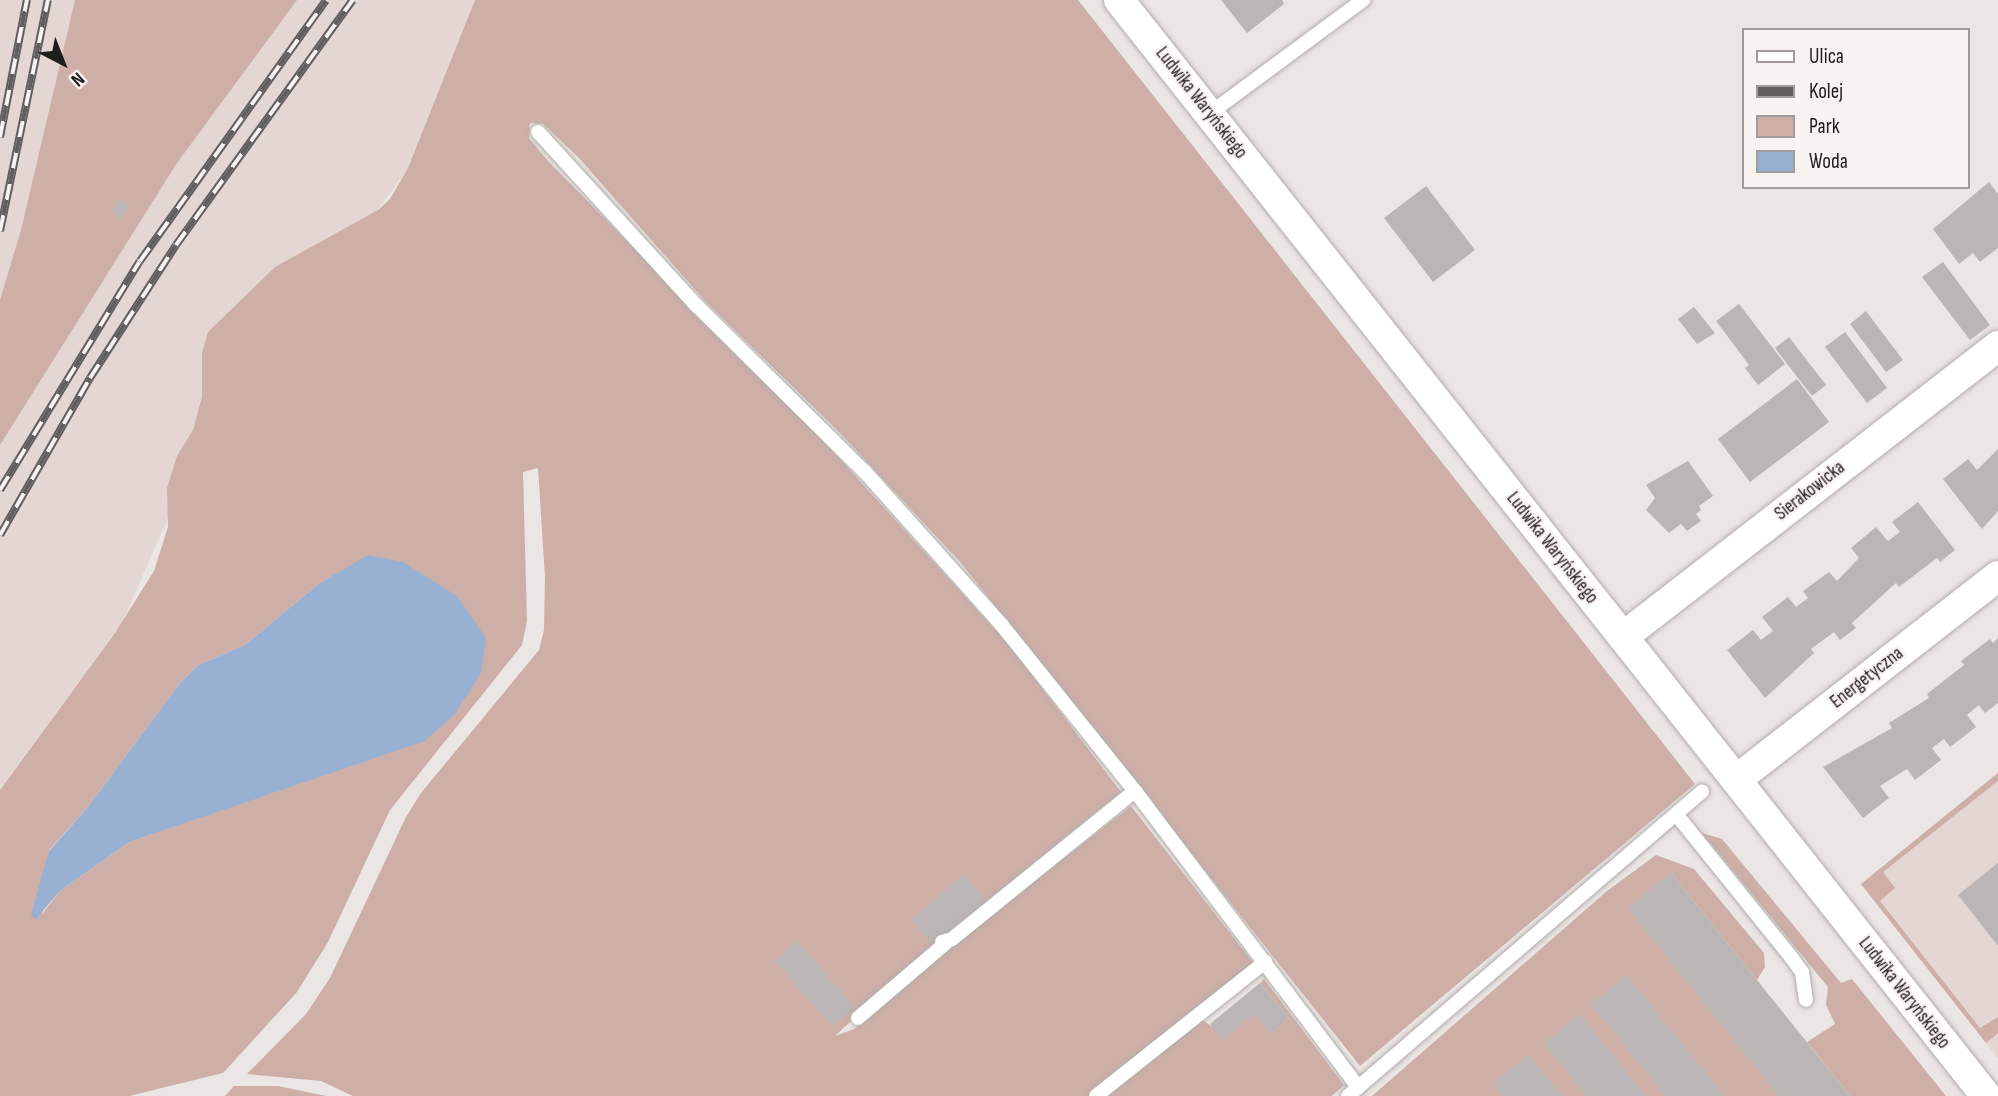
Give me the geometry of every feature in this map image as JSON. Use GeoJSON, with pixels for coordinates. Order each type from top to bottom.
{"type":"FeatureCollection","features":[{"type":"Feature","properties":{"kind":"street","name":"Ludwika Waryńskiego"},"geometry":{"type":"LineString","coordinates":[[1119,0],[1986,1096]]}},
{"type":"Feature","properties":{"kind":"street","name":"Sierakowicka"},"geometry":{"type":"LineString","coordinates":[[1623,637],[1998,346]]}},
{"type":"Feature","properties":{"kind":"street","name":"Energetyczna"},"geometry":{"type":"LineString","coordinates":[[1736,780],[1998,576]]}},
{"type":"Feature","properties":{"kind":"lane"},"geometry":{"type":"LineString","coordinates":[[1209,114],[1363,0]]}},
{"type":"Feature","properties":{"kind":"lane"},"geometry":{"type":"LineString","coordinates":[[538,132],[636,242],[944,558],[1135,791],[1265,962],[1353,1092],[1702,792]]}},
{"type":"Feature","properties":{"kind":"lane"},"geometry":{"type":"LineString","coordinates":[[858,1018],[944,942],[1135,791]]}},
{"type":"Feature","properties":{"kind":"lane"},"geometry":{"type":"LineString","coordinates":[[1675,814],[1802,972],[1806,1000]]}},
{"type":"Feature","properties":{"kind":"lane"},"geometry":{"type":"LineString","coordinates":[[1096,1096],[1265,962]]}},
{"type":"Feature","properties":{"kind":"shaded area"},"geometry":{"type":"Polygon","coordinates":[[[0,0],[488,0],[465,95],[203,438],[122,623],[0,789],[0,0]]]}},
{"type":"Feature","properties":{"kind":"shaded area"},"geometry":{"type":"Polygon","coordinates":[[[1998,773],[1998,1058],[1861,884],[1998,773]]]}},
{"type":"Feature","properties":{"kind":"green space"},"geometry":{"type":"Polygon","coordinates":[[[75,0],[297,0],[177,163],[0,445],[0,300],[21,230],[75,0]]]}},
{"type":"Feature","properties":{"kind":"green space"},"geometry":{"type":"Polygon","coordinates":[[[475,0],[1078,0],[1695,784],[1360,1066],[961,563],[839,432],[706,302],[578,157],[543,124],[530,123],[529,138],[548,161],[818,435],[1010,646],[1121,792],[933,945],[835,1036],[854,1029],[940,955],[1131,806],[1254,964],[1091,1096],[353,1096],[321,1081],[247,1074],[306,1014],[330,978],[406,817],[421,793],[539,650],[544,630],[545,577],[538,468],[523,472],[527,621],[522,645],[390,810],[328,942],[297,992],[223,1073],[129,1096],[0,1096],[0,790],[115,633],[154,571],[168,527],[167,488],[177,456],[193,430],[202,397],[202,353],[208,332],[275,267],[378,210],[390,199],[408,168],[475,0]],[[317,585],[245,645],[198,665],[180,683],[88,807],[49,850],[42,914],[60,891],[129,842],[320,776],[317,585]]]}},
{"type":"Feature","properties":{"kind":"green space"},"geometry":{"type":"Polygon","coordinates":[[[1998,773],[1998,781],[1883,872],[1895,888],[1880,901],[1980,1028],[1998,1017],[1998,1033],[1986,1043],[1861,884],[1998,773]]]}},
{"type":"Feature","properties":{"kind":"green space"},"geometry":{"type":"Polygon","coordinates":[[[1702,833],[1722,839],[1841,983],[1852,979],[1946,1096],[1850,1096],[1807,1042],[1835,1024],[1826,1005],[1828,987],[1702,833]]]}},
{"type":"Feature","properties":{"kind":"green space"},"geometry":{"type":"Polygon","coordinates":[[[1656,855],[1694,869],[1764,953],[1765,967],[1757,980],[1671,873],[1779,1096],[1372,1096],[1607,891],[1656,855]]]}},
{"type":"Feature","properties":{"kind":"green space"},"geometry":{"type":"Polygon","coordinates":[[[1264,979],[1344,1085],[1332,1096],[1103,1096],[1201,1019],[1214,1028],[1255,1014],[1272,1033],[1289,1018],[1260,983],[1264,979]]]}},
{"type":"Feature","properties":{"kind":"green space"},"geometry":{"type":"Polygon","coordinates":[[[234,1086],[278,1086],[326,1096],[225,1096],[234,1086]]]}},
{"type":"Feature","properties":{"kind":"water"},"geometry":{"type":"Polygon","coordinates":[[[368,555],[403,562],[457,596],[486,638],[481,673],[455,714],[425,741],[129,842],[60,891],[36,919],[31,915],[49,851],[88,807],[180,683],[198,665],[245,645],[317,585],[368,555]]]}},
{"type":"Feature","properties":{"kind":"building"},"geometry":{"type":"Polygon","coordinates":[[[1221,0],[1282,0],[1284,4],[1247,33],[1221,0]]]}},
{"type":"Feature","properties":{"kind":"building"},"geometry":{"type":"Polygon","coordinates":[[[1989,182],[1998,194],[1998,248],[1980,262],[1973,253],[1959,264],[1933,229],[1989,182]]]}},
{"type":"Feature","properties":{"kind":"building"},"geometry":{"type":"Polygon","coordinates":[[[1426,186],[1475,250],[1433,282],[1384,218],[1426,186]]]}},
{"type":"Feature","properties":{"kind":"building"},"geometry":{"type":"Polygon","coordinates":[[[119,199],[130,206],[121,219],[111,212],[119,199]]]}},
{"type":"Feature","properties":{"kind":"building"},"geometry":{"type":"Polygon","coordinates":[[[1943,262],[1990,325],[1970,340],[1922,277],[1943,262]]]}},
{"type":"Feature","properties":{"kind":"building"},"geometry":{"type":"Polygon","coordinates":[[[1739,304],[1785,364],[1758,385],[1745,368],[1749,365],[1716,321],[1739,304]]]}},
{"type":"Feature","properties":{"kind":"building"},"geometry":{"type":"Polygon","coordinates":[[[1694,307],[1715,333],[1697,344],[1678,319],[1694,307]]]}},
{"type":"Feature","properties":{"kind":"building"},"geometry":{"type":"Polygon","coordinates":[[[1866,311],[1903,360],[1886,372],[1850,324],[1866,311]]]}},
{"type":"Feature","properties":{"kind":"building"},"geometry":{"type":"Polygon","coordinates":[[[1845,332],[1887,388],[1867,403],[1825,347],[1845,332]]]}},
{"type":"Feature","properties":{"kind":"building"},"geometry":{"type":"Polygon","coordinates":[[[1789,337],[1826,385],[1812,396],[1775,348],[1789,337]]]}},
{"type":"Feature","properties":{"kind":"building"},"geometry":{"type":"Polygon","coordinates":[[[1797,379],[1829,422],[1750,482],[1718,439],[1797,379]]]}},
{"type":"Feature","properties":{"kind":"building"},"geometry":{"type":"Polygon","coordinates":[[[1998,449],[1998,511],[1982,529],[1943,479],[1968,459],[1977,470],[1998,449]]]}},
{"type":"Feature","properties":{"kind":"building"},"geometry":{"type":"Polygon","coordinates":[[[1688,461],[1713,496],[1699,506],[1701,510],[1696,514],[1701,521],[1687,531],[1681,524],[1669,533],[1646,510],[1655,498],[1646,485],[1688,461]]]}},
{"type":"Feature","properties":{"kind":"building"},"geometry":{"type":"Polygon","coordinates":[[[1918,502],[1955,550],[1940,562],[1937,558],[1899,587],[1896,583],[1852,623],[1856,628],[1840,640],[1834,632],[1811,649],[1814,653],[1765,698],[1727,650],[1753,630],[1761,640],[1773,631],[1762,617],[1788,597],[1796,607],[1808,598],[1803,591],[1829,572],[1837,581],[1859,558],[1851,548],[1876,527],[1888,541],[1900,532],[1892,522],[1918,502]]]}},
{"type":"Feature","properties":{"kind":"building"},"geometry":{"type":"Polygon","coordinates":[[[1998,638],[1998,703],[1985,713],[1979,705],[1967,715],[1976,727],[1950,747],[1944,739],[1932,748],[1941,760],[1915,780],[1907,769],[1880,786],[1889,798],[1863,818],[1823,767],[1892,728],[1889,723],[1929,698],[1927,694],[1964,665],[1961,661],[1990,639],[1993,643],[1998,638]]]}},
{"type":"Feature","properties":{"kind":"building"},"geometry":{"type":"Polygon","coordinates":[[[1998,863],[1998,946],[1958,895],[1998,863]]]}},
{"type":"Feature","properties":{"kind":"building"},"geometry":{"type":"Polygon","coordinates":[[[1671,873],[1850,1096],[1779,1096],[1628,908],[1671,873]]]}},
{"type":"Feature","properties":{"kind":"building"},"geometry":{"type":"Polygon","coordinates":[[[964,875],[986,901],[933,945],[911,919],[964,875]]]}},
{"type":"Feature","properties":{"kind":"building"},"geometry":{"type":"Polygon","coordinates":[[[797,941],[855,1007],[832,1026],[775,961],[797,941]]]}},
{"type":"Feature","properties":{"kind":"building"},"geometry":{"type":"Polygon","coordinates":[[[1627,975],[1723,1094],[1721,1096],[1665,1096],[1591,1004],[1627,975]]]}},
{"type":"Feature","properties":{"kind":"building"},"geometry":{"type":"Polygon","coordinates":[[[1260,983],[1289,1018],[1271,1034],[1255,1014],[1223,1040],[1210,1024],[1260,983]]]}},
{"type":"Feature","properties":{"kind":"building"},"geometry":{"type":"Polygon","coordinates":[[[1580,1014],[1646,1096],[1587,1096],[1544,1043],[1580,1014]]]}},
{"type":"Feature","properties":{"kind":"building"},"geometry":{"type":"Polygon","coordinates":[[[1529,1055],[1562,1096],[1503,1096],[1493,1084],[1529,1055]]]}},
{"type":"Feature","properties":{"kind":"railway"},"geometry":{"type":"LineString","coordinates":[[0,137],[27,0]]}},
{"type":"Feature","properties":{"kind":"railway"},"geometry":{"type":"LineString","coordinates":[[0,231],[48,0]]}},
{"type":"Feature","properties":{"kind":"railway"},"geometry":{"type":"LineString","coordinates":[[0,490],[140,261],[326,0]]}},
{"type":"Feature","properties":{"kind":"railway"},"geometry":{"type":"LineString","coordinates":[[0,535],[90,378],[176,245],[353,0]]}}]}
